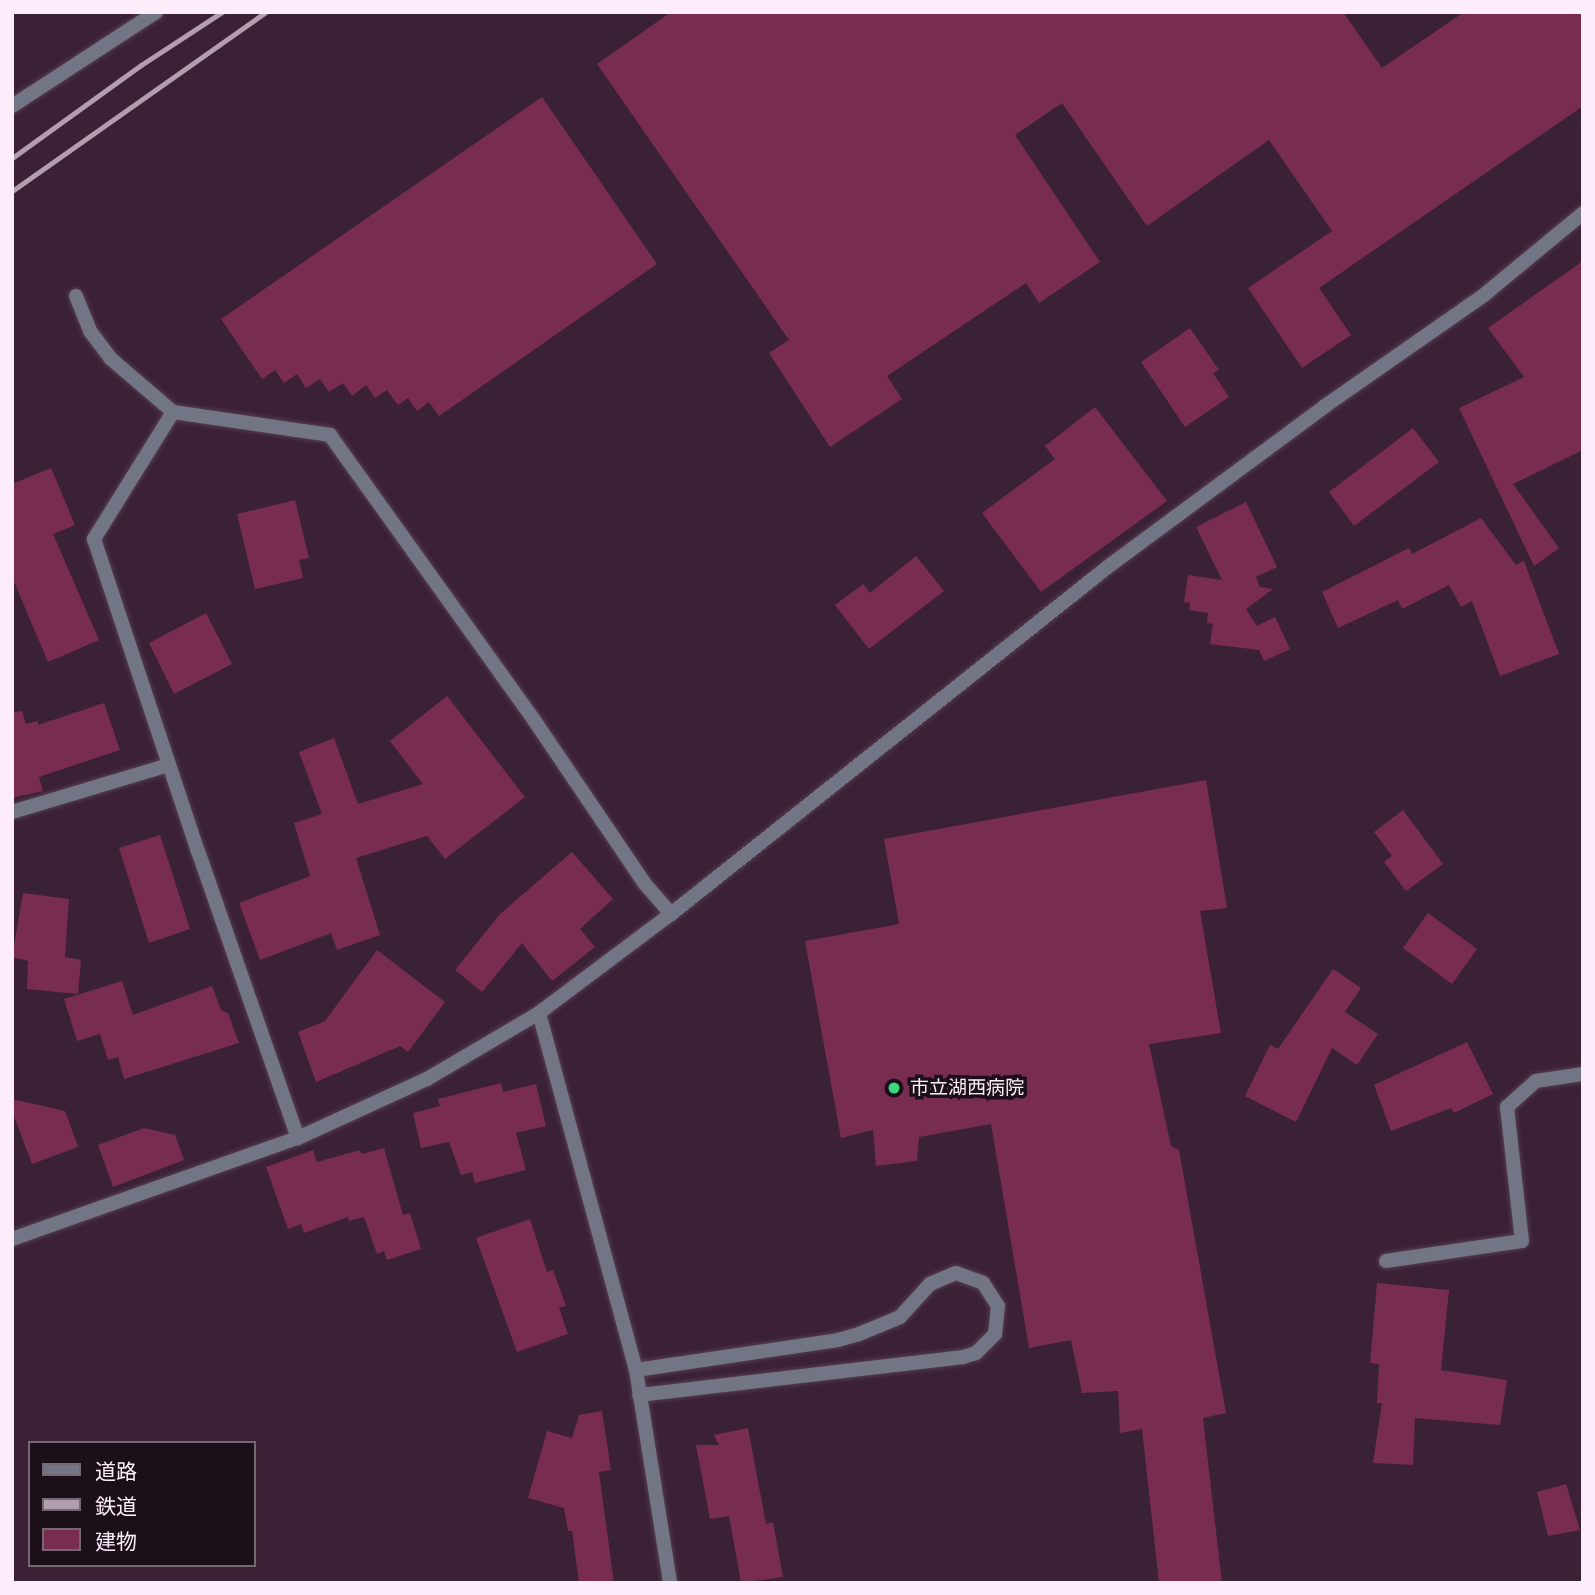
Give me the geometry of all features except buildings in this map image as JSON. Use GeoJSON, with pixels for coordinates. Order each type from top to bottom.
{"type":"FeatureCollection","features":[{"type":"Feature","properties":{"kind":"street"},"geometry":{"type":"LineString","coordinates":[[12,106],[156,12]]}},
{"type":"Feature","properties":{"kind":"street"},"geometry":{"type":"LineString","coordinates":[[12,1239],[298,1138],[427,1079],[539,1013],[671,914],[1109,566],[1325,406],[1483,295],[1583,213]]}},
{"type":"Feature","properties":{"kind":"street"},"geometry":{"type":"LineString","coordinates":[[76,296],[90,331],[110,358],[173,412],[330,435],[534,720],[646,884],[671,914]]}},
{"type":"Feature","properties":{"kind":"street"},"geometry":{"type":"LineString","coordinates":[[173,412],[94,539],[298,1138]]}},
{"type":"Feature","properties":{"kind":"street"},"geometry":{"type":"LineString","coordinates":[[12,812],[169,765]]}},
{"type":"Feature","properties":{"kind":"street"},"geometry":{"type":"LineString","coordinates":[[539,1013],[636,1370],[670,1583]]}},
{"type":"Feature","properties":{"kind":"street"},"geometry":{"type":"LineString","coordinates":[[1386,1261],[1522,1241],[1507,1107],[1536,1081],[1583,1074]]}},
{"type":"Feature","properties":{"kind":"street"},"geometry":{"type":"LineString","coordinates":[[636,1370],[838,1340],[859,1334],[900,1317],[930,1284],[956,1273],[983,1283],[998,1306],[995,1334],[976,1353],[964,1357],[639,1395]]}},
{"type":"Feature","properties":{"kind":"railway"},"geometry":{"type":"LineString","coordinates":[[12,158],[141,65],[222,12]]}},
{"type":"Feature","properties":{"kind":"railway"},"geometry":{"type":"LineString","coordinates":[[12,191],[266,12]]}},
{"type":"Feature","properties":{"kind":"place","name":"市立湖西病院"},"geometry":{"type":"Point","coordinates":[894,1088]}}]}
